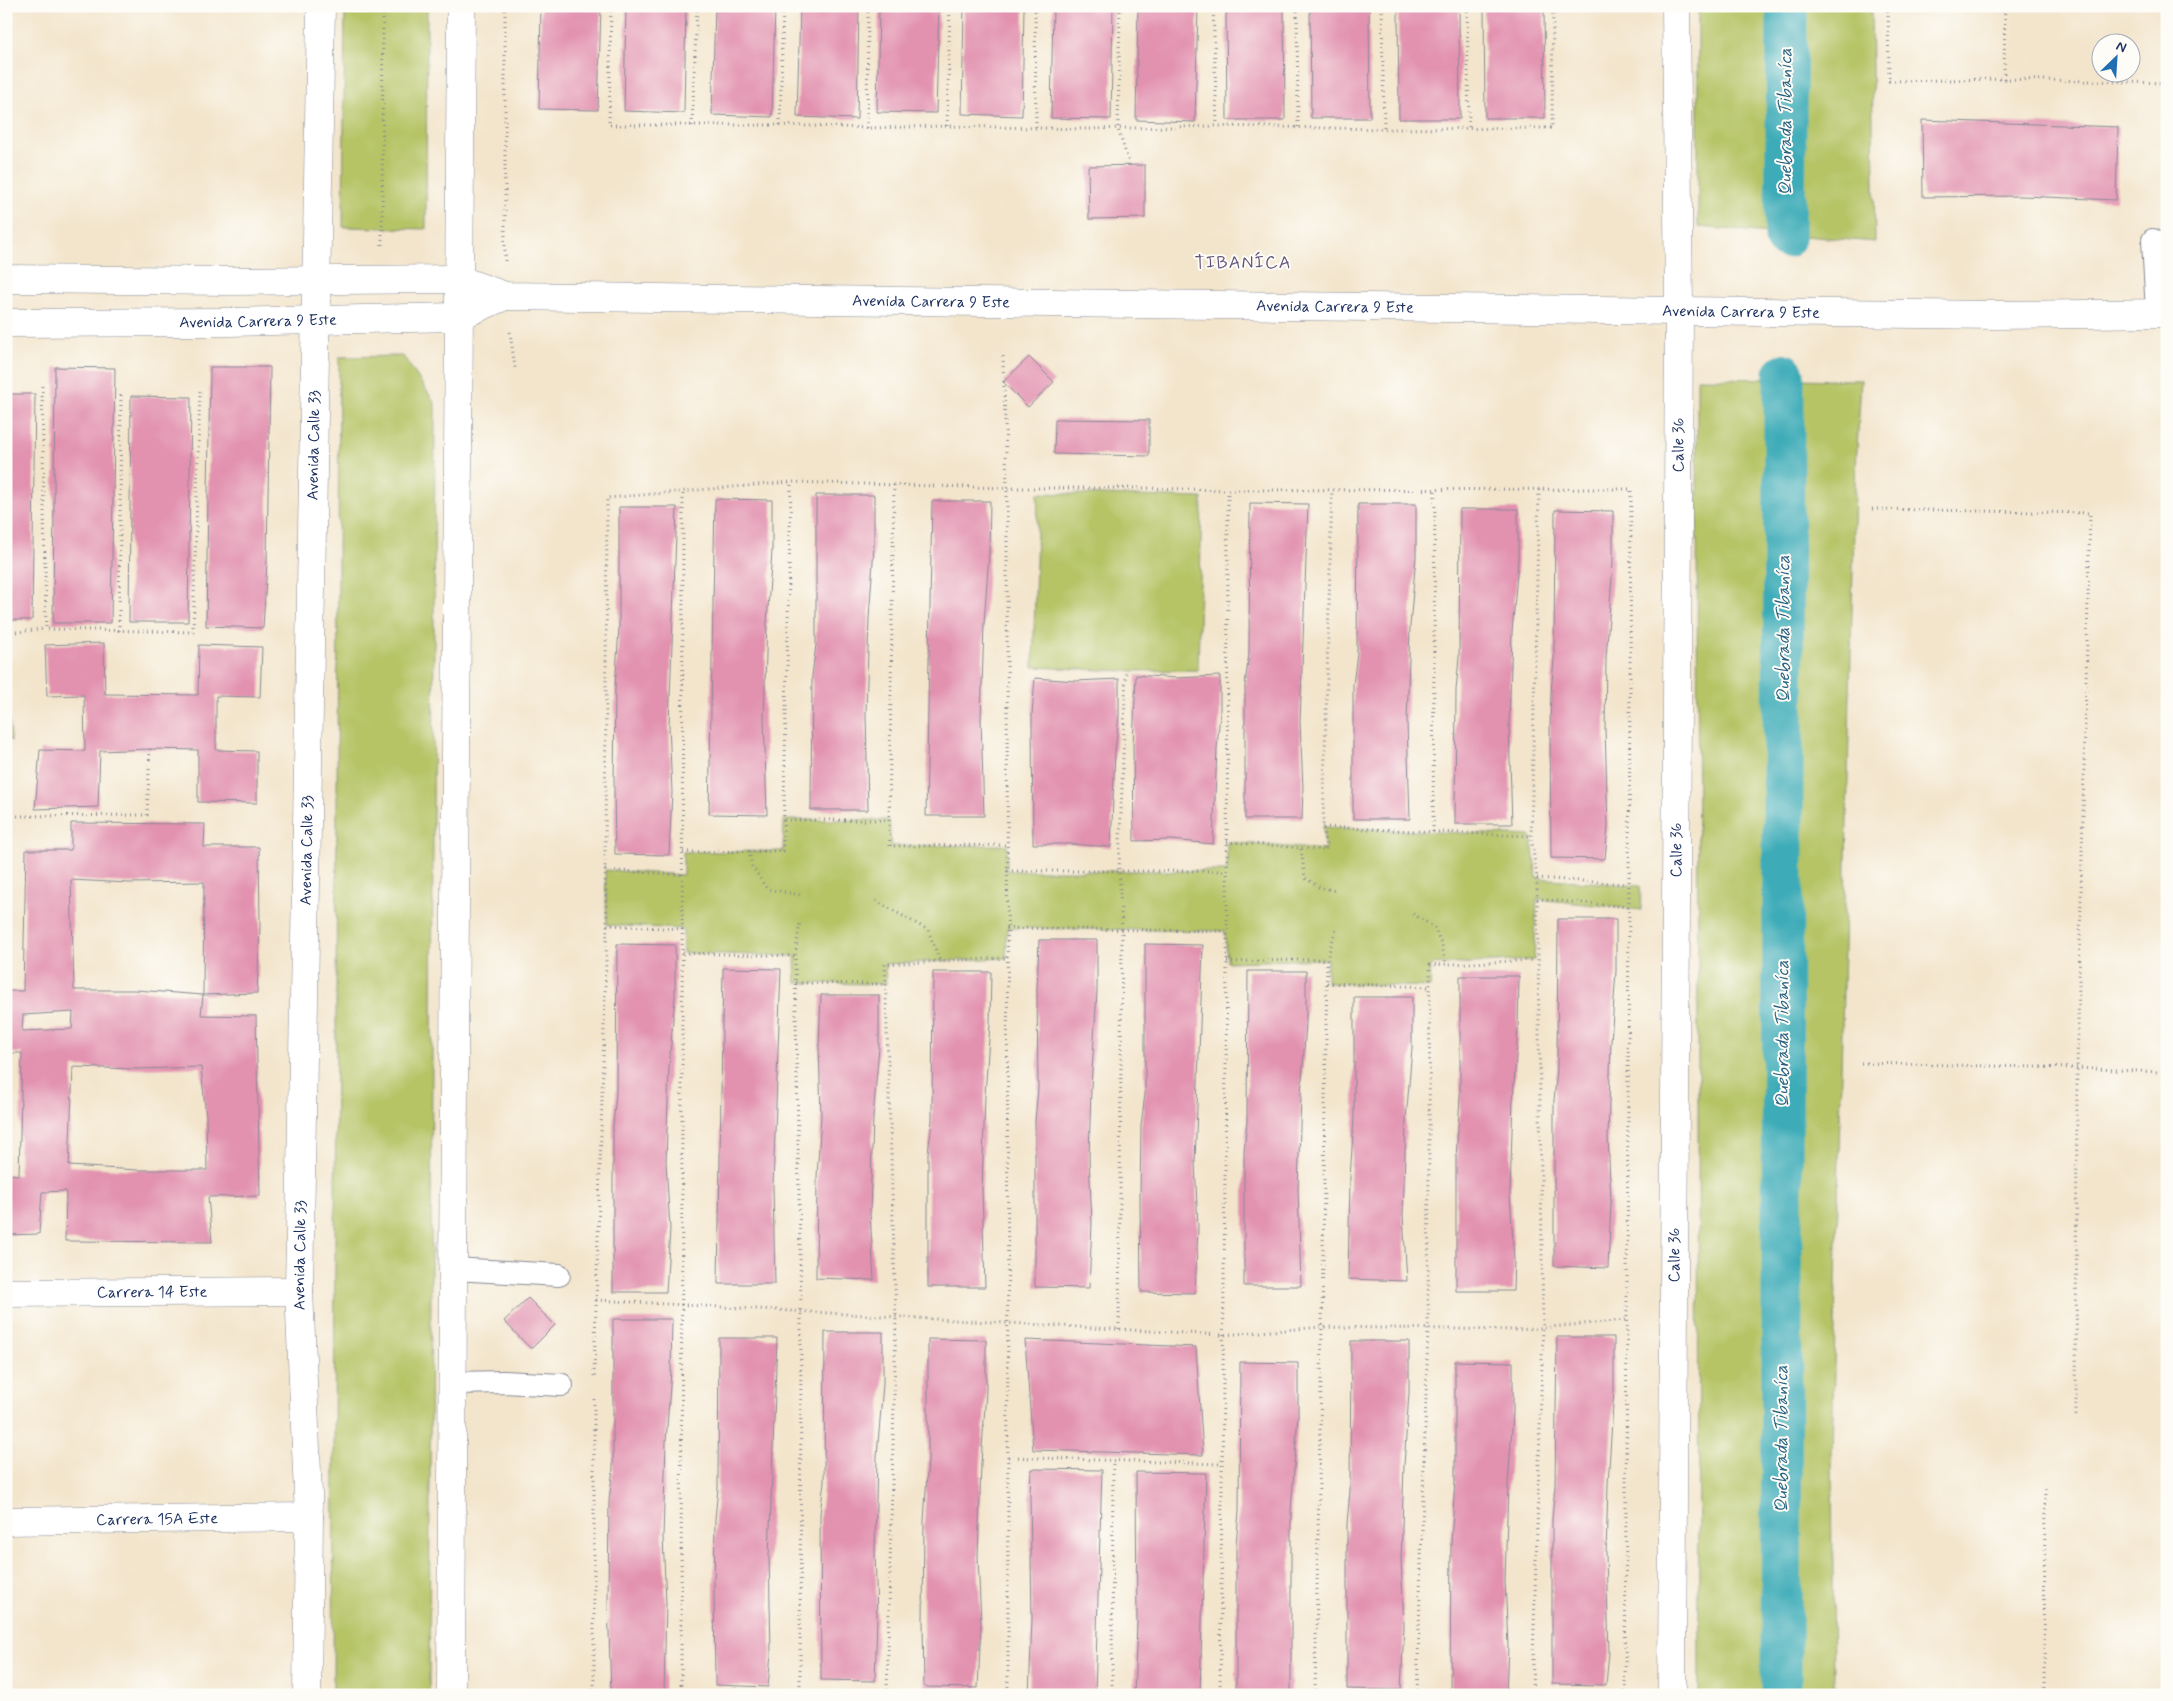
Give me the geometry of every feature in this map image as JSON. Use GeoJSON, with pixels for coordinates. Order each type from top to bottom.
{"type":"FeatureCollection","features":[{"type":"Feature","properties":{"kind":"street","name":"Avenida Calle 33"},"geometry":{"type":"LineString","coordinates":[[307,1695],[309,1517],[299,1291],[318,281],[321,6]]}},
{"type":"Feature","properties":{"kind":"street"},"geometry":{"type":"LineString","coordinates":[[451,1695],[454,1383],[457,279],[460,6]]}},
{"type":"Feature","properties":{"kind":"street","name":"Calle 36"},"geometry":{"type":"LineString","coordinates":[[1672,1695],[1679,310],[1676,6]]}},
{"type":"Feature","properties":{"kind":"street","name":"Avenida Carrera 9 Este"},"geometry":{"type":"LineString","coordinates":[[6,278],[318,281],[457,279],[505,296],[1168,306],[1679,310],[1996,315],[2162,313]]}},
{"type":"Feature","properties":{"kind":"street","name":"Avenida Carrera 9 Este"},"geometry":{"type":"LineString","coordinates":[[6,323],[458,317],[505,296]]}},
{"type":"Feature","properties":{"kind":"street","name":"Carrera 14 Este"},"geometry":{"type":"LineString","coordinates":[[6,1293],[299,1291]]}},
{"type":"Feature","properties":{"kind":"street","name":"Carrera 15A Este"},"geometry":{"type":"LineString","coordinates":[[6,1521],[309,1517]]}},
{"type":"Feature","properties":{"kind":"lane"},"geometry":{"type":"LineString","coordinates":[[2153,240],[2162,313]]}},
{"type":"Feature","properties":{"kind":"lane"},"geometry":{"type":"LineString","coordinates":[[454,1269],[559,1275]]}},
{"type":"Feature","properties":{"kind":"lane"},"geometry":{"type":"LineString","coordinates":[[454,1383],[504,1382],[562,1385]]}},
{"type":"Feature","properties":{"kind":"path"},"geometry":{"type":"LineString","coordinates":[[381,280],[383,6]]}},
{"type":"Feature","properties":{"kind":"path"},"geometry":{"type":"LineString","coordinates":[[505,6],[505,296],[515,368]]}},
{"type":"Feature","properties":{"kind":"path"},"geometry":{"type":"LineString","coordinates":[[611,6],[609,125],[780,125],[867,128],[947,126],[1036,129],[1217,126],[1384,129],[1552,128],[1553,6]]}},
{"type":"Feature","properties":{"kind":"path"},"geometry":{"type":"LineString","coordinates":[[692,126],[696,6]]}},
{"type":"Feature","properties":{"kind":"path"},"geometry":{"type":"LineString","coordinates":[[780,125],[783,6]]}},
{"type":"Feature","properties":{"kind":"path"},"geometry":{"type":"LineString","coordinates":[[867,128],[868,6]]}},
{"type":"Feature","properties":{"kind":"path"},"geometry":{"type":"LineString","coordinates":[[947,126],[950,6]]}},
{"type":"Feature","properties":{"kind":"path"},"geometry":{"type":"LineString","coordinates":[[1035,6],[1036,129]]}},
{"type":"Feature","properties":{"kind":"path"},"geometry":{"type":"LineString","coordinates":[[1120,6],[1118,129],[1130,166]]}},
{"type":"Feature","properties":{"kind":"path"},"geometry":{"type":"LineString","coordinates":[[1213,6],[1217,126]]}},
{"type":"Feature","properties":{"kind":"path"},"geometry":{"type":"LineString","coordinates":[[1297,6],[1298,127]]}},
{"type":"Feature","properties":{"kind":"path"},"geometry":{"type":"LineString","coordinates":[[1382,6],[1384,129]]}},
{"type":"Feature","properties":{"kind":"path"},"geometry":{"type":"LineString","coordinates":[[1467,6],[1468,128]]}},
{"type":"Feature","properties":{"kind":"path"},"geometry":{"type":"LineString","coordinates":[[1888,6],[1889,81],[2004,79],[2167,83]]}},
{"type":"Feature","properties":{"kind":"path"},"geometry":{"type":"LineString","coordinates":[[2004,6],[2004,79]]}},
{"type":"Feature","properties":{"kind":"path"},"geometry":{"type":"LineString","coordinates":[[1003,356],[1006,488],[1008,1695]]}},
{"type":"Feature","properties":{"kind":"path"},"geometry":{"type":"LineString","coordinates":[[42,386],[46,629]]}},
{"type":"Feature","properties":{"kind":"path"},"geometry":{"type":"LineString","coordinates":[[6,633],[46,629],[119,632],[193,632],[200,390]]}},
{"type":"Feature","properties":{"kind":"path"},"geometry":{"type":"LineString","coordinates":[[119,632],[121,392]]}},
{"type":"Feature","properties":{"kind":"path"},"geometry":{"type":"LineString","coordinates":[[683,852],[783,851],[791,482]]}},
{"type":"Feature","properties":{"kind":"path"},"geometry":{"type":"LineString","coordinates":[[594,1382],[608,926],[605,870],[607,498],[791,482],[1006,488],[1228,490],[1631,488],[1625,1695]]}},
{"type":"Feature","properties":{"kind":"path"},"geometry":{"type":"LineString","coordinates":[[894,485],[890,846],[1007,845]]}},
{"type":"Feature","properties":{"kind":"path"},"geometry":{"type":"LineString","coordinates":[[1532,1695],[1543,1328],[1537,878],[1531,836],[1538,488]]}},
{"type":"Feature","properties":{"kind":"path"},"geometry":{"type":"LineString","coordinates":[[1434,832],[1436,489]]}},
{"type":"Feature","properties":{"kind":"path"},"geometry":{"type":"LineString","coordinates":[[681,1695],[683,490]]}},
{"type":"Feature","properties":{"kind":"path"},"geometry":{"type":"LineString","coordinates":[[1220,1695],[1227,962],[1228,490]]}},
{"type":"Feature","properties":{"kind":"path"},"geometry":{"type":"LineString","coordinates":[[1227,842],[1326,850],[1323,827],[1332,490]]}},
{"type":"Feature","properties":{"kind":"path"},"geometry":{"type":"LineString","coordinates":[[1872,509],[2090,513],[2077,1068],[2076,1418]]}},
{"type":"Feature","properties":{"kind":"path"},"geometry":{"type":"LineString","coordinates":[[1119,1329],[1122,931],[1119,871],[1126,671]]}},
{"type":"Feature","properties":{"kind":"path"},"geometry":{"type":"LineString","coordinates":[[17,816],[147,815],[150,749]]}},
{"type":"Feature","properties":{"kind":"path"},"geometry":{"type":"LineString","coordinates":[[784,820],[889,820]]}},
{"type":"Feature","properties":{"kind":"path"},"geometry":{"type":"LineString","coordinates":[[1323,827],[1531,836]]}},
{"type":"Feature","properties":{"kind":"path"},"geometry":{"type":"LineString","coordinates":[[1301,849],[1305,878],[1319,887],[1336,891]]}},
{"type":"Feature","properties":{"kind":"path"},"geometry":{"type":"LineString","coordinates":[[749,851],[752,866],[767,889],[801,895]]}},
{"type":"Feature","properties":{"kind":"path"},"geometry":{"type":"LineString","coordinates":[[605,870],[683,875]]}},
{"type":"Feature","properties":{"kind":"path"},"geometry":{"type":"LineString","coordinates":[[1007,871],[1227,871]]}},
{"type":"Feature","properties":{"kind":"path"},"geometry":{"type":"LineString","coordinates":[[1537,878],[1628,884]]}},
{"type":"Feature","properties":{"kind":"path"},"geometry":{"type":"LineString","coordinates":[[1537,899],[1630,907]]}},
{"type":"Feature","properties":{"kind":"path"},"geometry":{"type":"LineString","coordinates":[[876,901],[928,930],[940,961]]}},
{"type":"Feature","properties":{"kind":"path"},"geometry":{"type":"LineString","coordinates":[[1413,914],[1434,927],[1442,945],[1446,964]]}},
{"type":"Feature","properties":{"kind":"path"},"geometry":{"type":"LineString","coordinates":[[800,922],[795,956],[801,1312],[800,1695]]}},
{"type":"Feature","properties":{"kind":"path"},"geometry":{"type":"LineString","coordinates":[[608,926],[683,929]]}},
{"type":"Feature","properties":{"kind":"path"},"geometry":{"type":"LineString","coordinates":[[1006,928],[1226,931]]}},
{"type":"Feature","properties":{"kind":"path"},"geometry":{"type":"LineString","coordinates":[[1336,929],[1327,959],[1315,1694],[1417,1695],[1428,1330],[1430,965],[1534,960]]}},
{"type":"Feature","properties":{"kind":"path"},"geometry":{"type":"LineString","coordinates":[[683,953],[795,956]]}},
{"type":"Feature","properties":{"kind":"path"},"geometry":{"type":"LineString","coordinates":[[887,1695],[896,1318],[885,964],[1006,958]]}},
{"type":"Feature","properties":{"kind":"path"},"geometry":{"type":"LineString","coordinates":[[1227,962],[1327,959]]}},
{"type":"Feature","properties":{"kind":"path"},"geometry":{"type":"LineString","coordinates":[[796,983],[886,984]]}},
{"type":"Feature","properties":{"kind":"path"},"geometry":{"type":"LineString","coordinates":[[1327,983],[1430,987]]}},
{"type":"Feature","properties":{"kind":"path"},"geometry":{"type":"LineString","coordinates":[[1861,1063],[2077,1068],[2159,1072]]}},
{"type":"Feature","properties":{"kind":"path"},"geometry":{"type":"LineString","coordinates":[[596,1300],[1222,1335],[1322,1327],[1428,1330],[1543,1328],[1626,1320]]}},
{"type":"Feature","properties":{"kind":"path"},"geometry":{"type":"LineString","coordinates":[[594,1392],[594,1695]]}},
{"type":"Feature","properties":{"kind":"path"},"geometry":{"type":"LineString","coordinates":[[1008,1457],[1222,1464]]}},
{"type":"Feature","properties":{"kind":"path"},"geometry":{"type":"LineString","coordinates":[[1112,1695],[1113,1460]]}},
{"type":"Feature","properties":{"kind":"path"},"geometry":{"type":"LineString","coordinates":[[2044,1695],[2045,1488]]}},
{"type":"Feature","properties":{"kind":"green space"},"geometry":{"type":"Polygon","coordinates":[[[345,6],[427,6],[426,229],[343,227],[345,6]]]}},
{"type":"Feature","properties":{"kind":"green space"},"geometry":{"type":"Polygon","coordinates":[[[1698,6],[1871,6],[1875,242],[1698,227],[1698,6]]]}},
{"type":"Feature","properties":{"kind":"green space"},"geometry":{"type":"Polygon","coordinates":[[[403,356],[435,403],[429,1695],[333,1695],[339,357],[403,356]]]}},
{"type":"Feature","properties":{"kind":"green space"},"geometry":{"type":"Polygon","coordinates":[[[1697,378],[1861,380],[1855,484],[1832,1451],[1834,1695],[1699,1695],[1697,378]]]}},
{"type":"Feature","properties":{"kind":"green space"},"geometry":{"type":"Polygon","coordinates":[[[1038,493],[1202,498],[1198,670],[1126,671],[1033,667],[1038,493]]]}},
{"type":"Feature","properties":{"kind":"green space"},"geometry":{"type":"Polygon","coordinates":[[[6,679],[11,741],[6,736],[6,679]]]}},
{"type":"Feature","properties":{"kind":"green space"},"geometry":{"type":"Polygon","coordinates":[[[784,820],[889,820],[891,846],[1007,845],[1007,871],[1227,871],[1227,842],[1325,850],[1323,827],[1531,836],[1537,878],[1640,886],[1642,910],[1537,899],[1534,960],[1431,965],[1430,987],[1327,983],[1327,959],[1227,962],[1225,931],[1007,928],[1006,958],[885,964],[886,984],[796,983],[795,956],[683,953],[683,929],[607,925],[605,870],[683,875],[683,852],[783,851],[784,820]]]}},
{"type":"Feature","properties":{"kind":"building"},"geometry":{"type":"Polygon","coordinates":[[[541,6],[601,6],[598,110],[539,109],[541,6]]]}},
{"type":"Feature","properties":{"kind":"building"},"geometry":{"type":"Polygon","coordinates":[[[626,6],[686,6],[684,113],[624,111],[626,6]]]}},
{"type":"Feature","properties":{"kind":"building"},"geometry":{"type":"Polygon","coordinates":[[[715,6],[775,6],[772,117],[712,115],[715,6]]]}},
{"type":"Feature","properties":{"kind":"building"},"geometry":{"type":"Polygon","coordinates":[[[800,6],[859,6],[857,119],[797,117],[800,6]]]}},
{"type":"Feature","properties":{"kind":"building"},"geometry":{"type":"Polygon","coordinates":[[[879,6],[939,6],[936,113],[877,112],[879,6]]]}},
{"type":"Feature","properties":{"kind":"building"},"geometry":{"type":"Polygon","coordinates":[[[964,6],[1024,6],[1022,116],[962,114],[964,6]]]}},
{"type":"Feature","properties":{"kind":"building"},"geometry":{"type":"Polygon","coordinates":[[[1053,6],[1113,6],[1111,119],[1051,118],[1053,6]]]}},
{"type":"Feature","properties":{"kind":"building"},"geometry":{"type":"Polygon","coordinates":[[[1138,6],[1198,6],[1195,122],[1136,120],[1138,6]]]}},
{"type":"Feature","properties":{"kind":"building"},"geometry":{"type":"Polygon","coordinates":[[[1226,6],[1284,6],[1285,120],[1227,120],[1226,6]]]}},
{"type":"Feature","properties":{"kind":"building"},"geometry":{"type":"Polygon","coordinates":[[[1310,6],[1369,6],[1370,118],[1311,118],[1310,6]]]}},
{"type":"Feature","properties":{"kind":"building"},"geometry":{"type":"Polygon","coordinates":[[[1398,6],[1459,6],[1460,119],[1399,119],[1398,6]]]}},
{"type":"Feature","properties":{"kind":"building"},"geometry":{"type":"Polygon","coordinates":[[[1484,6],[1544,6],[1545,118],[1485,118],[1484,6]]]}},
{"type":"Feature","properties":{"kind":"building"},"geometry":{"type":"Polygon","coordinates":[[[1922,120],[2118,127],[2116,200],[2022,196],[1923,197],[1922,120]]]}},
{"type":"Feature","properties":{"kind":"building"},"geometry":{"type":"Polygon","coordinates":[[[1145,165],[1145,218],[1089,219],[1088,166],[1145,165]]]}},
{"type":"Feature","properties":{"kind":"building"},"geometry":{"type":"Polygon","coordinates":[[[1029,357],[1054,382],[1028,407],[1003,382],[1029,357]]]}},
{"type":"Feature","properties":{"kind":"building"},"geometry":{"type":"Polygon","coordinates":[[[55,367],[115,368],[111,623],[53,623],[55,367]]]}},
{"type":"Feature","properties":{"kind":"building"},"geometry":{"type":"Polygon","coordinates":[[[210,367],[270,367],[267,562],[263,628],[206,626],[210,367]]]}},
{"type":"Feature","properties":{"kind":"building"},"geometry":{"type":"Polygon","coordinates":[[[6,394],[35,394],[32,620],[6,620],[6,394]]]}},
{"type":"Feature","properties":{"kind":"building"},"geometry":{"type":"Polygon","coordinates":[[[131,396],[191,397],[188,622],[129,622],[131,396]]]}},
{"type":"Feature","properties":{"kind":"building"},"geometry":{"type":"Polygon","coordinates":[[[1055,419],[1149,420],[1149,456],[1054,454],[1055,419]]]}},
{"type":"Feature","properties":{"kind":"building"},"geometry":{"type":"Polygon","coordinates":[[[816,495],[874,495],[874,547],[869,618],[866,713],[868,810],[811,810],[812,676],[816,645],[816,495]]]}},
{"type":"Feature","properties":{"kind":"building"},"geometry":{"type":"Polygon","coordinates":[[[715,499],[772,500],[772,551],[767,622],[764,717],[767,815],[709,814],[715,499]]]}},
{"type":"Feature","properties":{"kind":"building"},"geometry":{"type":"Polygon","coordinates":[[[932,501],[990,501],[981,719],[984,816],[926,816],[932,501]]]}},
{"type":"Feature","properties":{"kind":"building"},"geometry":{"type":"Polygon","coordinates":[[[1250,503],[1308,504],[1300,722],[1303,788],[1302,819],[1245,819],[1245,685],[1249,653],[1250,503]]]}},
{"type":"Feature","properties":{"kind":"building"},"geometry":{"type":"Polygon","coordinates":[[[1358,504],[1416,504],[1416,556],[1410,626],[1407,722],[1410,819],[1353,819],[1353,685],[1357,653],[1358,504]]]}},
{"type":"Feature","properties":{"kind":"building"},"geometry":{"type":"Polygon","coordinates":[[[619,507],[677,507],[669,725],[672,792],[669,855],[615,854],[615,688],[619,628],[619,507]]]}},
{"type":"Feature","properties":{"kind":"building"},"geometry":{"type":"Polygon","coordinates":[[[1460,509],[1518,509],[1518,561],[1512,632],[1509,727],[1512,824],[1455,824],[1460,509]]]}},
{"type":"Feature","properties":{"kind":"building"},"geometry":{"type":"Polygon","coordinates":[[[1555,510],[1613,511],[1613,563],[1606,658],[1605,729],[1608,826],[1605,859],[1551,858],[1550,730],[1554,660],[1555,510]]]}},
{"type":"Feature","properties":{"kind":"building"},"geometry":{"type":"Polygon","coordinates":[[[104,643],[105,694],[198,695],[199,645],[262,647],[260,697],[216,696],[216,750],[257,751],[257,803],[198,802],[198,750],[150,749],[100,751],[98,807],[35,809],[40,750],[85,751],[84,695],[47,696],[45,645],[104,643]]]}},
{"type":"Feature","properties":{"kind":"building"},"geometry":{"type":"Polygon","coordinates":[[[1136,675],[1176,678],[1220,676],[1220,713],[1213,844],[1171,840],[1134,841],[1133,744],[1136,675]]]}},
{"type":"Feature","properties":{"kind":"building"},"geometry":{"type":"Polygon","coordinates":[[[1035,678],[1075,681],[1119,679],[1119,716],[1115,751],[1111,847],[1033,844],[1032,715],[1035,678]]]}},
{"type":"Feature","properties":{"kind":"building"},"geometry":{"type":"Polygon","coordinates":[[[71,823],[205,824],[204,847],[259,847],[260,927],[257,993],[203,995],[201,1015],[256,1016],[260,1196],[208,1197],[212,1242],[65,1241],[66,1191],[42,1192],[39,1234],[6,1235],[6,1174],[19,1175],[22,1053],[6,1053],[6,991],[23,991],[26,850],[71,850],[71,823]],[[71,880],[74,990],[136,990],[203,995],[204,882],[129,883],[71,880]],[[73,1012],[23,1015],[22,1031],[72,1029],[73,1012]],[[73,1067],[69,1166],[138,1170],[207,1170],[206,1117],[201,1067],[137,1069],[73,1067]]]}},
{"type":"Feature","properties":{"kind":"building"},"geometry":{"type":"Polygon","coordinates":[[[1558,919],[1616,919],[1616,971],[1611,1042],[1608,1137],[1611,1203],[1608,1268],[1554,1266],[1554,1101],[1557,1069],[1558,919]]]}},
{"type":"Feature","properties":{"kind":"building"},"geometry":{"type":"Polygon","coordinates":[[[1039,940],[1097,940],[1097,991],[1089,1158],[1092,1224],[1089,1288],[1035,1287],[1035,1121],[1038,1089],[1037,990],[1039,940]]]}},
{"type":"Feature","properties":{"kind":"building"},"geometry":{"type":"Polygon","coordinates":[[[617,944],[675,945],[675,996],[669,1067],[666,1162],[670,1229],[666,1292],[613,1292],[613,1126],[616,1094],[617,944]]]}},
{"type":"Feature","properties":{"kind":"building"},"geometry":{"type":"Polygon","coordinates":[[[1145,944],[1203,945],[1195,1162],[1198,1228],[1195,1293],[1141,1292],[1140,1196],[1141,1126],[1145,1094],[1145,944]]]}},
{"type":"Feature","properties":{"kind":"building"},"geometry":{"type":"Polygon","coordinates":[[[723,968],[781,969],[773,1186],[775,1284],[718,1284],[723,968]]]}},
{"type":"Feature","properties":{"kind":"building"},"geometry":{"type":"Polygon","coordinates":[[[1248,971],[1306,971],[1306,1023],[1301,1094],[1298,1189],[1301,1286],[1244,1286],[1244,1152],[1247,1121],[1248,971]]]}},
{"type":"Feature","properties":{"kind":"building"},"geometry":{"type":"Polygon","coordinates":[[[933,972],[991,972],[982,1190],[985,1287],[928,1287],[928,1153],[932,1121],[933,972]]]}},
{"type":"Feature","properties":{"kind":"building"},"geometry":{"type":"Polygon","coordinates":[[[1460,976],[1519,976],[1510,1194],[1514,1260],[1513,1291],[1456,1291],[1456,1158],[1460,1097],[1460,976]]]}},
{"type":"Feature","properties":{"kind":"building"},"geometry":{"type":"Polygon","coordinates":[[[821,995],[879,995],[879,1047],[873,1118],[870,1213],[874,1280],[816,1278],[817,1177],[821,1116],[819,1046],[821,995]]]}},
{"type":"Feature","properties":{"kind":"building"},"geometry":{"type":"Polygon","coordinates":[[[1354,997],[1412,997],[1412,1048],[1406,1120],[1403,1215],[1407,1281],[1348,1279],[1350,1178],[1354,1118],[1354,997]]]}},
{"type":"Feature","properties":{"kind":"building"},"geometry":{"type":"Polygon","coordinates":[[[528,1298],[555,1325],[531,1349],[504,1321],[528,1298]]]}},
{"type":"Feature","properties":{"kind":"building"},"geometry":{"type":"Polygon","coordinates":[[[613,1319],[672,1319],[663,1537],[666,1603],[664,1695],[611,1695],[608,1601],[609,1501],[613,1468],[613,1319]]]}},
{"type":"Feature","properties":{"kind":"building"},"geometry":{"type":"Polygon","coordinates":[[[825,1332],[883,1332],[883,1384],[877,1456],[875,1681],[821,1680],[820,1514],[824,1482],[825,1332]]]}},
{"type":"Feature","properties":{"kind":"building"},"geometry":{"type":"Polygon","coordinates":[[[1557,1337],[1614,1337],[1614,1389],[1606,1555],[1609,1652],[1606,1685],[1552,1684],[1552,1518],[1555,1486],[1557,1337]]]}},
{"type":"Feature","properties":{"kind":"building"},"geometry":{"type":"Polygon","coordinates":[[[719,1338],[777,1338],[769,1556],[771,1653],[768,1687],[715,1685],[714,1589],[715,1519],[718,1488],[719,1338]]]}},
{"type":"Feature","properties":{"kind":"building"},"geometry":{"type":"Polygon","coordinates":[[[928,1339],[986,1340],[986,1391],[981,1463],[978,1557],[981,1624],[978,1688],[924,1687],[924,1521],[928,1460],[928,1339]]]}},
{"type":"Feature","properties":{"kind":"building"},"geometry":{"type":"Polygon","coordinates":[[[1025,1340],[1196,1347],[1203,1455],[1033,1450],[1025,1340]]]}},
{"type":"Feature","properties":{"kind":"building"},"geometry":{"type":"Polygon","coordinates":[[[1351,1341],[1409,1341],[1409,1393],[1404,1465],[1401,1560],[1404,1626],[1401,1690],[1347,1689],[1347,1523],[1350,1491],[1351,1341]]]}},
{"type":"Feature","properties":{"kind":"building"},"geometry":{"type":"Polygon","coordinates":[[[1455,1361],[1513,1362],[1513,1413],[1508,1485],[1505,1580],[1508,1646],[1506,1695],[1450,1695],[1451,1543],[1455,1482],[1455,1361]]]}},
{"type":"Feature","properties":{"kind":"building"},"geometry":{"type":"Polygon","coordinates":[[[1240,1362],[1298,1363],[1298,1415],[1291,1510],[1291,1695],[1236,1695],[1236,1544],[1239,1512],[1240,1362]]]}},
{"type":"Feature","properties":{"kind":"building"},"geometry":{"type":"Polygon","coordinates":[[[1031,1469],[1102,1470],[1095,1695],[1029,1695],[1032,1620],[1031,1469]]]}},
{"type":"Feature","properties":{"kind":"building"},"geometry":{"type":"Polygon","coordinates":[[[1136,1472],[1206,1473],[1200,1695],[1134,1695],[1137,1624],[1136,1472]]]}},
{"type":"Feature","properties":{"kind":"waterway","name":"Quebrada Tibaníca"},"geometry":{"type":"LineString","coordinates":[[1785,238],[1787,6]]}},
{"type":"Feature","properties":{"kind":"waterway","name":"Quebrada Tibaníca"},"geometry":{"type":"LineString","coordinates":[[1781,1695],[1784,374]]}},
{"type":"Feature","properties":{"kind":"district","name":"TIBANÍCA"},"geometry":{"type":"Point","coordinates":[1243,263]}}]}
